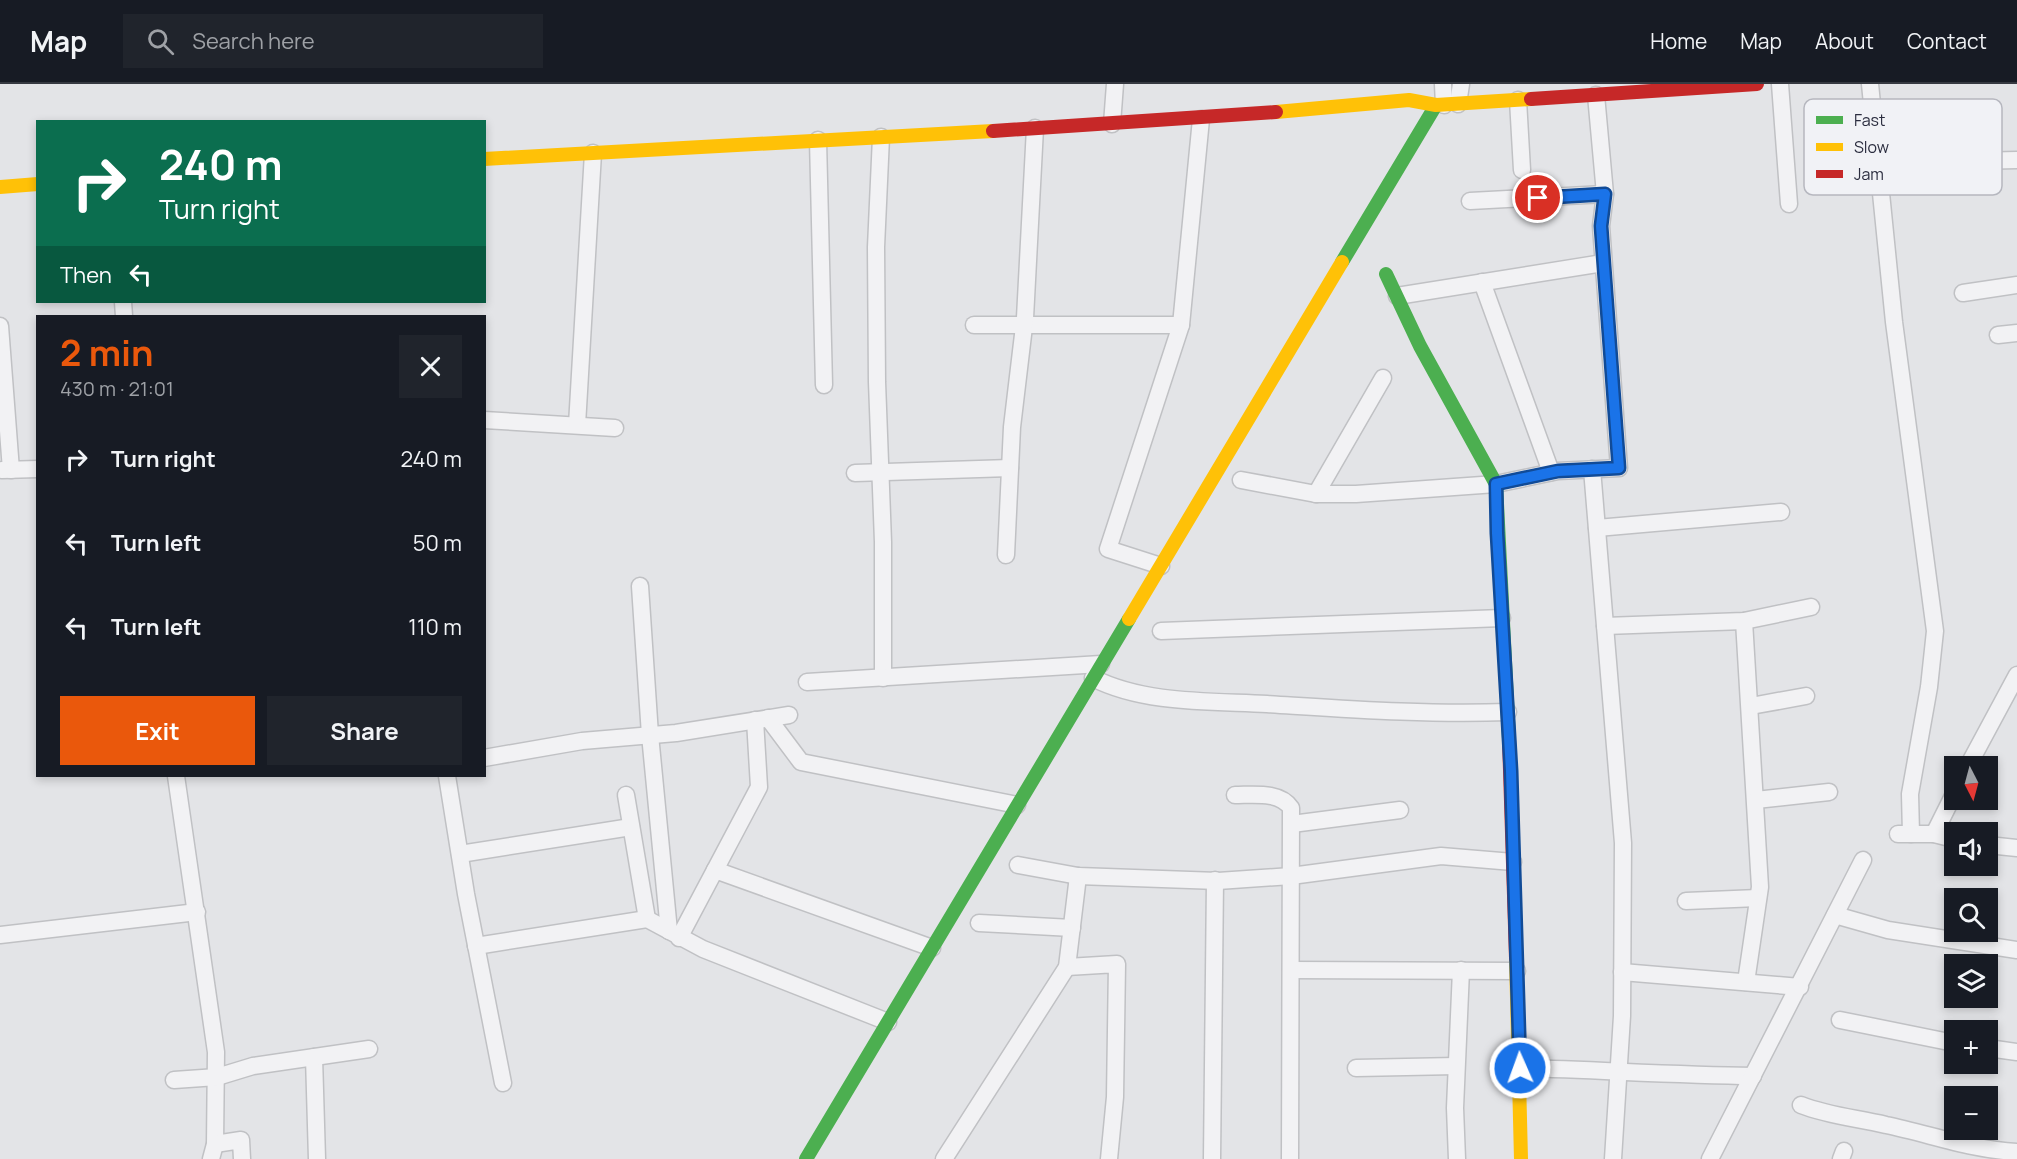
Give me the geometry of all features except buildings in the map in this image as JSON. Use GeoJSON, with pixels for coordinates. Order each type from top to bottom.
{"type":"FeatureCollection","features":[{"type":"Feature","properties":{"kind":"street"},"geometry":{"type":"LineString","coordinates":[[1112,124],[1115,84]]}},
{"type":"Feature","properties":{"kind":"street"},"geometry":{"type":"LineString","coordinates":[[1409,84],[1409,100]]}},
{"type":"Feature","properties":{"kind":"street"},"geometry":{"type":"LineString","coordinates":[[1443,84],[1446,105]]}},
{"type":"Feature","properties":{"kind":"street"},"geometry":{"type":"LineString","coordinates":[[806,1159],[1097,671],[1461,84]]}},
{"type":"Feature","properties":{"kind":"street"},"geometry":{"type":"LineString","coordinates":[[486,159],[1201,119],[1409,100],[1446,105],[1757,84]]}},
{"type":"Feature","properties":{"kind":"street"},"geometry":{"type":"LineString","coordinates":[[1780,84],[1789,204]]}},
{"type":"Feature","properties":{"kind":"street"},"geometry":{"type":"LineString","coordinates":[[1870,84],[1871,99]]}},
{"type":"Feature","properties":{"kind":"street"},"geometry":{"type":"LineString","coordinates":[[1241,480],[1316,494],[1496,484],[1551,472],[1619,468],[1603,263],[1601,226],[1605,194],[1596,95]]}},
{"type":"Feature","properties":{"kind":"street"},"geometry":{"type":"LineString","coordinates":[[1518,100],[1522,170]]}},
{"type":"Feature","properties":{"kind":"street"},"geometry":{"type":"LineString","coordinates":[[1161,566],[1108,549],[1181,325],[1201,119]]}},
{"type":"Feature","properties":{"kind":"street"},"geometry":{"type":"LineString","coordinates":[[1006,555],[1010,468],[1024,325],[1035,128]]}},
{"type":"Feature","properties":{"kind":"street"},"geometry":{"type":"LineString","coordinates":[[881,137],[876,247],[883,678]]}},
{"type":"Feature","properties":{"kind":"street"},"geometry":{"type":"LineString","coordinates":[[818,140],[824,385]]}},
{"type":"Feature","properties":{"kind":"street"},"geometry":{"type":"LineString","coordinates":[[577,425],[593,153]]}},
{"type":"Feature","properties":{"kind":"street"},"geometry":{"type":"LineString","coordinates":[[0,186],[36,184]]}},
{"type":"Feature","properties":{"kind":"street"},"geometry":{"type":"LineString","coordinates":[[1470,201],[1605,194]]}},
{"type":"Feature","properties":{"kind":"street"},"geometry":{"type":"LineString","coordinates":[[1881,195],[1898,358],[1935,631],[1929,687],[1904,834],[1934,834],[1944,836]]}},
{"type":"Feature","properties":{"kind":"street"},"geometry":{"type":"LineString","coordinates":[[1397,296],[1603,263]]}},
{"type":"Feature","properties":{"kind":"street"},"geometry":{"type":"LineString","coordinates":[[1386,274],[1420,346],[1496,484],[1508,712],[1521,1159]]}},
{"type":"Feature","properties":{"kind":"street"},"geometry":{"type":"LineString","coordinates":[[1482,282],[1551,472]]}},
{"type":"Feature","properties":{"kind":"street"},"geometry":{"type":"LineString","coordinates":[[1963,293],[2017,285]]}},
{"type":"Feature","properties":{"kind":"street"},"geometry":{"type":"LineString","coordinates":[[974,325],[1181,325]]}},
{"type":"Feature","properties":{"kind":"street"},"geometry":{"type":"LineString","coordinates":[[0,326],[6,470],[36,469]]}},
{"type":"Feature","properties":{"kind":"street"},"geometry":{"type":"LineString","coordinates":[[1998,335],[2017,333]]}},
{"type":"Feature","properties":{"kind":"street"},"geometry":{"type":"LineString","coordinates":[[1316,494],[1383,378]]}},
{"type":"Feature","properties":{"kind":"street"},"geometry":{"type":"LineString","coordinates":[[486,420],[615,428]]}},
{"type":"Feature","properties":{"kind":"street"},"geometry":{"type":"LineString","coordinates":[[855,473],[1010,468]]}},
{"type":"Feature","properties":{"kind":"street"},"geometry":{"type":"LineString","coordinates":[[1592,469],[1623,843],[1622,972],[1613,1159]]}},
{"type":"Feature","properties":{"kind":"street"},"geometry":{"type":"LineString","coordinates":[[1597,528],[1781,512]]}},
{"type":"Feature","properties":{"kind":"street"},"geometry":{"type":"LineString","coordinates":[[640,586],[650,735],[674,935]]}},
{"type":"Feature","properties":{"kind":"street"},"geometry":{"type":"LineString","coordinates":[[1605,626],[1744,621],[1811,607]]}},
{"type":"Feature","properties":{"kind":"street"},"geometry":{"type":"LineString","coordinates":[[1161,631],[1502,618]]}},
{"type":"Feature","properties":{"kind":"street"},"geometry":{"type":"LineString","coordinates":[[1744,621],[1756,800],[1758,897],[1746,982]]}},
{"type":"Feature","properties":{"kind":"street"},"geometry":{"type":"LineString","coordinates":[[807,682],[1097,671],[1121,691],[1206,700],[1440,714],[1508,712]]}},
{"type":"Feature","properties":{"kind":"street"},"geometry":{"type":"LineString","coordinates":[[1974,756],[2013,693],[2017,675]]}},
{"type":"Feature","properties":{"kind":"street"},"geometry":{"type":"LineString","coordinates":[[1751,706],[1806,696]]}},
{"type":"Feature","properties":{"kind":"street"},"geometry":{"type":"LineString","coordinates":[[486,758],[582,741],[650,735],[789,715]]}},
{"type":"Feature","properties":{"kind":"street"},"geometry":{"type":"LineString","coordinates":[[761,719],[801,762],[1017,805]]}},
{"type":"Feature","properties":{"kind":"street"},"geometry":{"type":"LineString","coordinates":[[674,935],[715,870],[759,787],[761,719]]}},
{"type":"Feature","properties":{"kind":"street"},"geometry":{"type":"LineString","coordinates":[[176,777],[197,912],[217,1077],[213,1152],[241,1140],[242,1159]]}},
{"type":"Feature","properties":{"kind":"street"},"geometry":{"type":"LineString","coordinates":[[447,777],[476,946],[503,1083]]}},
{"type":"Feature","properties":{"kind":"street"},"geometry":{"type":"LineString","coordinates":[[1756,800],[1829,792]]}},
{"type":"Feature","properties":{"kind":"street"},"geometry":{"type":"LineString","coordinates":[[626,795],[647,919]]}},
{"type":"Feature","properties":{"kind":"street"},"geometry":{"type":"LineString","coordinates":[[1235,795],[1271,795],[1286,801],[1291,808],[1290,1159]]}},
{"type":"Feature","properties":{"kind":"street"},"geometry":{"type":"LineString","coordinates":[[1292,824],[1400,810]]}},
{"type":"Feature","properties":{"kind":"street"},"geometry":{"type":"LineString","coordinates":[[1934,834],[1946,810]]}},
{"type":"Feature","properties":{"kind":"street"},"geometry":{"type":"LineString","coordinates":[[460,854],[631,827]]}},
{"type":"Feature","properties":{"kind":"street"},"geometry":{"type":"LineString","coordinates":[[1998,846],[2017,848]]}},
{"type":"Feature","properties":{"kind":"street"},"geometry":{"type":"LineString","coordinates":[[1018,865],[1078,876],[1215,880],[1291,876],[1441,856],[1513,862]]}},
{"type":"Feature","properties":{"kind":"street"},"geometry":{"type":"LineString","coordinates":[[1710,1159],[1863,860]]}},
{"type":"Feature","properties":{"kind":"street"},"geometry":{"type":"LineString","coordinates":[[715,870],[932,948]]}},
{"type":"Feature","properties":{"kind":"street"},"geometry":{"type":"LineString","coordinates":[[944,1159],[1067,967],[1078,876]]}},
{"type":"Feature","properties":{"kind":"street"},"geometry":{"type":"LineString","coordinates":[[1212,1159],[1215,880]]}},
{"type":"Feature","properties":{"kind":"street"},"geometry":{"type":"LineString","coordinates":[[1686,901],[1758,897]]}},
{"type":"Feature","properties":{"kind":"street"},"geometry":{"type":"LineString","coordinates":[[0,935],[197,912]]}},
{"type":"Feature","properties":{"kind":"street"},"geometry":{"type":"LineString","coordinates":[[1835,915],[1888,930],[2017,950]]}},
{"type":"Feature","properties":{"kind":"street"},"geometry":{"type":"LineString","coordinates":[[476,946],[647,919],[674,935],[888,1022]]}},
{"type":"Feature","properties":{"kind":"street"},"geometry":{"type":"LineString","coordinates":[[979,923],[1072,928]]}},
{"type":"Feature","properties":{"kind":"street"},"geometry":{"type":"LineString","coordinates":[[1067,967],[1117,964],[1115,1097],[1109,1159]]}},
{"type":"Feature","properties":{"kind":"street"},"geometry":{"type":"LineString","coordinates":[[1291,970],[1517,971]]}},
{"type":"Feature","properties":{"kind":"street"},"geometry":{"type":"LineString","coordinates":[[1457,1159],[1456,1066],[1461,970]]}},
{"type":"Feature","properties":{"kind":"street"},"geometry":{"type":"LineString","coordinates":[[1622,972],[1800,987]]}},
{"type":"Feature","properties":{"kind":"street"},"geometry":{"type":"LineString","coordinates":[[1840,1020],[1944,1041]]}},
{"type":"Feature","properties":{"kind":"street"},"geometry":{"type":"LineString","coordinates":[[174,1080],[217,1077],[253,1066],[369,1049]]}},
{"type":"Feature","properties":{"kind":"street"},"geometry":{"type":"LineString","coordinates":[[1998,1049],[2017,1052]]}},
{"type":"Feature","properties":{"kind":"street"},"geometry":{"type":"LineString","coordinates":[[314,1057],[317,1159]]}},
{"type":"Feature","properties":{"kind":"street"},"geometry":{"type":"LineString","coordinates":[[1356,1068],[1456,1066]]}},
{"type":"Feature","properties":{"kind":"street"},"geometry":{"type":"LineString","coordinates":[[1520,1068],[1618,1071],[1642,1075],[1754,1076]]}},
{"type":"Feature","properties":{"kind":"street"},"geometry":{"type":"LineString","coordinates":[[1801,1106],[1827,1115],[1885,1124],[1995,1151],[2017,1152]]}},
{"type":"Feature","properties":{"kind":"traffic: fast"},"geometry":{"type":"LineString","coordinates":[[1342,262],[1436,105]]}},
{"type":"Feature","properties":{"kind":"traffic: fast"},"geometry":{"type":"LineString","coordinates":[[1386,274],[1420,346],[1496,484],[1509,739]]}},
{"type":"Feature","properties":{"kind":"traffic: fast"},"geometry":{"type":"LineString","coordinates":[[806,1159],[1129,619]]}},
{"type":"Feature","properties":{"kind":"traffic: slow"},"geometry":{"type":"LineString","coordinates":[[1276,112],[1409,100],[1436,105],[1531,99]]}},
{"type":"Feature","properties":{"kind":"traffic: slow"},"geometry":{"type":"LineString","coordinates":[[486,159],[993,131]]}},
{"type":"Feature","properties":{"kind":"traffic: slow"},"geometry":{"type":"LineString","coordinates":[[0,187],[36,184]]}},
{"type":"Feature","properties":{"kind":"traffic: slow"},"geometry":{"type":"LineString","coordinates":[[1129,619],[1342,262]]}},
{"type":"Feature","properties":{"kind":"traffic: slow"},"geometry":{"type":"LineString","coordinates":[[1516,958],[1521,1159]]}},
{"type":"Feature","properties":{"kind":"traffic: jam"},"geometry":{"type":"LineString","coordinates":[[1531,99],[1757,84]]}},
{"type":"Feature","properties":{"kind":"traffic: jam"},"geometry":{"type":"LineString","coordinates":[[993,131],[1276,112]]}},
{"type":"Feature","properties":{"kind":"traffic: jam"},"geometry":{"type":"LineString","coordinates":[[1509,739],[1516,958]]}},
{"type":"Feature","properties":{"kind":"route"},"geometry":{"type":"LineString","coordinates":[[1520,1068],[1511,771],[1496,484],[1558,471],[1619,468],[1601,226],[1605,194],[1538,198]]}}]}
